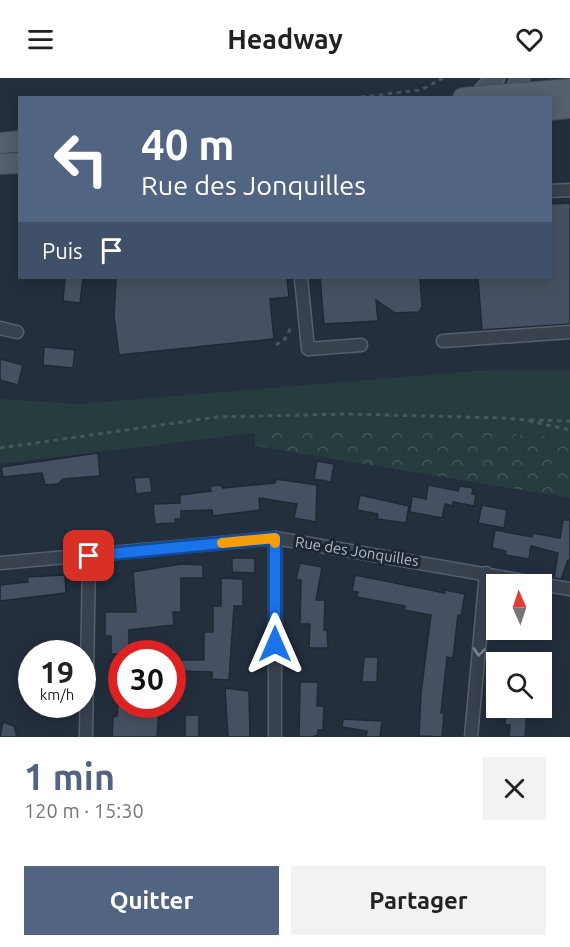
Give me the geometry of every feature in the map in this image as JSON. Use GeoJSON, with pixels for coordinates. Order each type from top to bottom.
{"type":"FeatureCollection","features":[{"type":"Feature","properties":{"kind":"main road"},"geometry":{"type":"LineString","coordinates":[[475,96],[506,88],[570,88]]}},
{"type":"Feature","properties":{"kind":"main road"},"geometry":{"type":"LineString","coordinates":[[552,110],[570,108]]}},
{"type":"Feature","properties":{"kind":"main road"},"geometry":{"type":"LineString","coordinates":[[0,143],[18,141]]}},
{"type":"Feature","properties":{"kind":"main road"},"geometry":{"type":"LineString","coordinates":[[0,164],[18,163]]}},
{"type":"Feature","properties":{"kind":"street"},"geometry":{"type":"LineString","coordinates":[[552,191],[570,190]]}},
{"type":"Feature","properties":{"kind":"street"},"geometry":{"type":"LineString","coordinates":[[301,279],[308,349],[361,345]]}},
{"type":"Feature","properties":{"kind":"street"},"geometry":{"type":"LineString","coordinates":[[0,328],[17,332]]}},
{"type":"Feature","properties":{"kind":"street"},"geometry":{"type":"LineString","coordinates":[[442,341],[570,332]]}},
{"type":"Feature","properties":{"kind":"street"},"geometry":{"type":"LineString","coordinates":[[275,538],[275,737]]}},
{"type":"Feature","properties":{"kind":"street","name":"Rue des Jonquilles"},"geometry":{"type":"LineString","coordinates":[[0,564],[275,538],[570,589]]}},
{"type":"Feature","properties":{"kind":"street"},"geometry":{"type":"LineString","coordinates":[[86,737],[89,556]]}},
{"type":"Feature","properties":{"kind":"street"},"geometry":{"type":"LineString","coordinates":[[471,737],[486,573]]}},
{"type":"Feature","properties":{"kind":"path"},"geometry":{"type":"LineString","coordinates":[[369,96],[421,90],[443,78]]}},
{"type":"Feature","properties":{"kind":"path"},"geometry":{"type":"LineString","coordinates":[[276,345],[289,335],[292,325]]}},
{"type":"Feature","properties":{"kind":"path"},"geometry":{"type":"LineString","coordinates":[[0,448],[217,417],[347,414],[570,421]]}},
{"type":"Feature","properties":{"kind":"path"},"geometry":{"type":"LineString","coordinates":[[525,420],[570,430]]}},
{"type":"Feature","properties":{"kind":"green space"},"geometry":{"type":"Polygon","coordinates":[[[570,370],[570,438],[377,424],[255,433],[0,464],[0,399],[79,404],[476,371],[570,370]]]}},
{"type":"Feature","properties":{"kind":"green space"},"geometry":{"type":"Polygon","coordinates":[[[377,424],[570,438],[570,498],[255,446],[255,433],[377,424]]]}},
{"type":"Feature","properties":{"kind":"building"},"geometry":{"type":"Polygon","coordinates":[[[570,203],[570,324],[482,330],[478,279],[552,279],[552,204],[570,203]]]}},
{"type":"Feature","properties":{"kind":"building"},"geometry":{"type":"Polygon","coordinates":[[[65,279],[83,279],[80,303],[63,301],[65,279]]]}},
{"type":"Feature","properties":{"kind":"building"},"geometry":{"type":"Polygon","coordinates":[[[116,279],[287,279],[289,297],[270,299],[274,339],[119,355],[114,316],[116,279]]]}},
{"type":"Feature","properties":{"kind":"building"},"geometry":{"type":"Polygon","coordinates":[[[320,279],[420,279],[422,307],[419,312],[395,313],[376,300],[378,321],[324,324],[320,279]]]}},
{"type":"Feature","properties":{"kind":"building"},"geometry":{"type":"Polygon","coordinates":[[[44,347],[75,350],[73,368],[43,365],[44,347]]]}},
{"type":"Feature","properties":{"kind":"building"},"geometry":{"type":"Polygon","coordinates":[[[0,359],[23,365],[18,385],[0,380],[0,359]]]}},
{"type":"Feature","properties":{"kind":"building"},"geometry":{"type":"Polygon","coordinates":[[[98,453],[100,476],[63,479],[58,484],[45,485],[42,473],[3,477],[1,467],[98,453]]]}},
{"type":"Feature","properties":{"kind":"building"},"geometry":{"type":"Polygon","coordinates":[[[317,461],[334,464],[331,482],[314,479],[317,461]]]}},
{"type":"Feature","properties":{"kind":"building"},"geometry":{"type":"Polygon","coordinates":[[[150,477],[152,492],[136,494],[134,478],[150,477]]]}},
{"type":"Feature","properties":{"kind":"building"},"geometry":{"type":"Polygon","coordinates":[[[276,479],[317,485],[316,522],[294,518],[297,504],[259,498],[260,510],[213,516],[212,510],[181,511],[181,519],[175,519],[176,523],[155,524],[153,504],[180,503],[180,495],[211,491],[210,486],[220,485],[223,488],[275,483],[276,479]]]}},
{"type":"Feature","properties":{"kind":"building"},"geometry":{"type":"Polygon","coordinates":[[[428,485],[458,491],[460,486],[473,488],[472,494],[476,494],[474,506],[453,502],[453,506],[445,504],[442,518],[410,512],[412,496],[426,499],[428,485]]]}},
{"type":"Feature","properties":{"kind":"building"},"geometry":{"type":"Polygon","coordinates":[[[360,495],[409,506],[406,523],[377,519],[378,514],[357,510],[360,495]]]}},
{"type":"Feature","properties":{"kind":"building"},"geometry":{"type":"Polygon","coordinates":[[[482,505],[507,510],[504,528],[478,523],[482,505]]]}},
{"type":"Feature","properties":{"kind":"building"},"geometry":{"type":"Polygon","coordinates":[[[563,520],[570,520],[570,560],[568,560],[561,579],[554,578],[558,553],[531,546],[529,559],[505,555],[506,551],[492,548],[495,530],[532,537],[533,533],[560,538],[563,520]]]}},
{"type":"Feature","properties":{"kind":"building"},"geometry":{"type":"Polygon","coordinates":[[[232,558],[255,558],[255,573],[232,572],[232,558]]]}},
{"type":"Feature","properties":{"kind":"building"},"geometry":{"type":"Polygon","coordinates":[[[300,563],[322,567],[316,600],[325,600],[324,630],[327,630],[328,648],[309,648],[310,624],[300,624],[301,580],[296,579],[300,563]]]}},
{"type":"Feature","properties":{"kind":"building"},"geometry":{"type":"Polygon","coordinates":[[[181,564],[203,565],[203,578],[181,578],[181,612],[173,612],[174,625],[129,630],[129,640],[111,640],[111,636],[105,636],[105,612],[136,612],[133,572],[181,564]]]}},
{"type":"Feature","properties":{"kind":"building"},"geometry":{"type":"Polygon","coordinates":[[[65,575],[66,593],[0,601],[0,585],[28,582],[27,577],[65,575]]]}},
{"type":"Feature","properties":{"kind":"building"},"geometry":{"type":"Polygon","coordinates":[[[355,575],[445,593],[445,590],[465,594],[461,616],[458,615],[453,658],[447,657],[441,713],[444,713],[442,737],[419,736],[421,693],[431,615],[404,610],[405,606],[357,597],[358,592],[352,591],[355,575]]]}},
{"type":"Feature","properties":{"kind":"building"},"geometry":{"type":"Polygon","coordinates":[[[221,578],[243,579],[243,606],[234,606],[229,680],[212,679],[212,672],[186,671],[186,660],[204,660],[204,632],[213,632],[213,606],[221,606],[221,578]]]}},
{"type":"Feature","properties":{"kind":"building"},"geometry":{"type":"Polygon","coordinates":[[[364,657],[378,657],[377,682],[362,682],[364,657]]]}},
{"type":"Feature","properties":{"kind":"building"},"geometry":{"type":"Polygon","coordinates":[[[300,682],[318,682],[317,706],[324,706],[323,730],[318,730],[318,735],[312,737],[299,737],[300,682]]]}},
{"type":"Feature","properties":{"kind":"building"},"geometry":{"type":"Polygon","coordinates":[[[225,688],[249,691],[250,737],[228,737],[225,688]]]}},
{"type":"Feature","properties":{"kind":"building"},"geometry":{"type":"Polygon","coordinates":[[[186,715],[199,715],[199,737],[185,737],[186,715]]]}},
{"type":"Feature","properties":{"kind":"building"},"geometry":{"type":"Polygon","coordinates":[[[113,718],[158,718],[157,737],[112,737],[113,718]]]}},
{"type":"Feature","properties":{"kind":"building"},"geometry":{"type":"Polygon","coordinates":[[[505,718],[526,718],[525,737],[509,737],[510,725],[505,725],[505,718]]]}},
{"type":"Feature","properties":{"kind":"building"},"geometry":{"type":"Polygon","coordinates":[[[343,719],[382,721],[380,737],[366,737],[367,731],[342,727],[343,719]]]}},
{"type":"Feature","properties":{"kind":"building"},"geometry":{"type":"Polygon","coordinates":[[[3,722],[14,726],[17,737],[0,737],[3,722]]]}},
{"type":"Feature","properties":{"kind":"slow traffic"},"geometry":{"type":"LineString","coordinates":[[222,543],[275,538],[275,543]]}},
{"type":"Feature","properties":{"kind":"route"},"geometry":{"type":"LineString","coordinates":[[89,556],[275,538],[275,644]]}}]}
